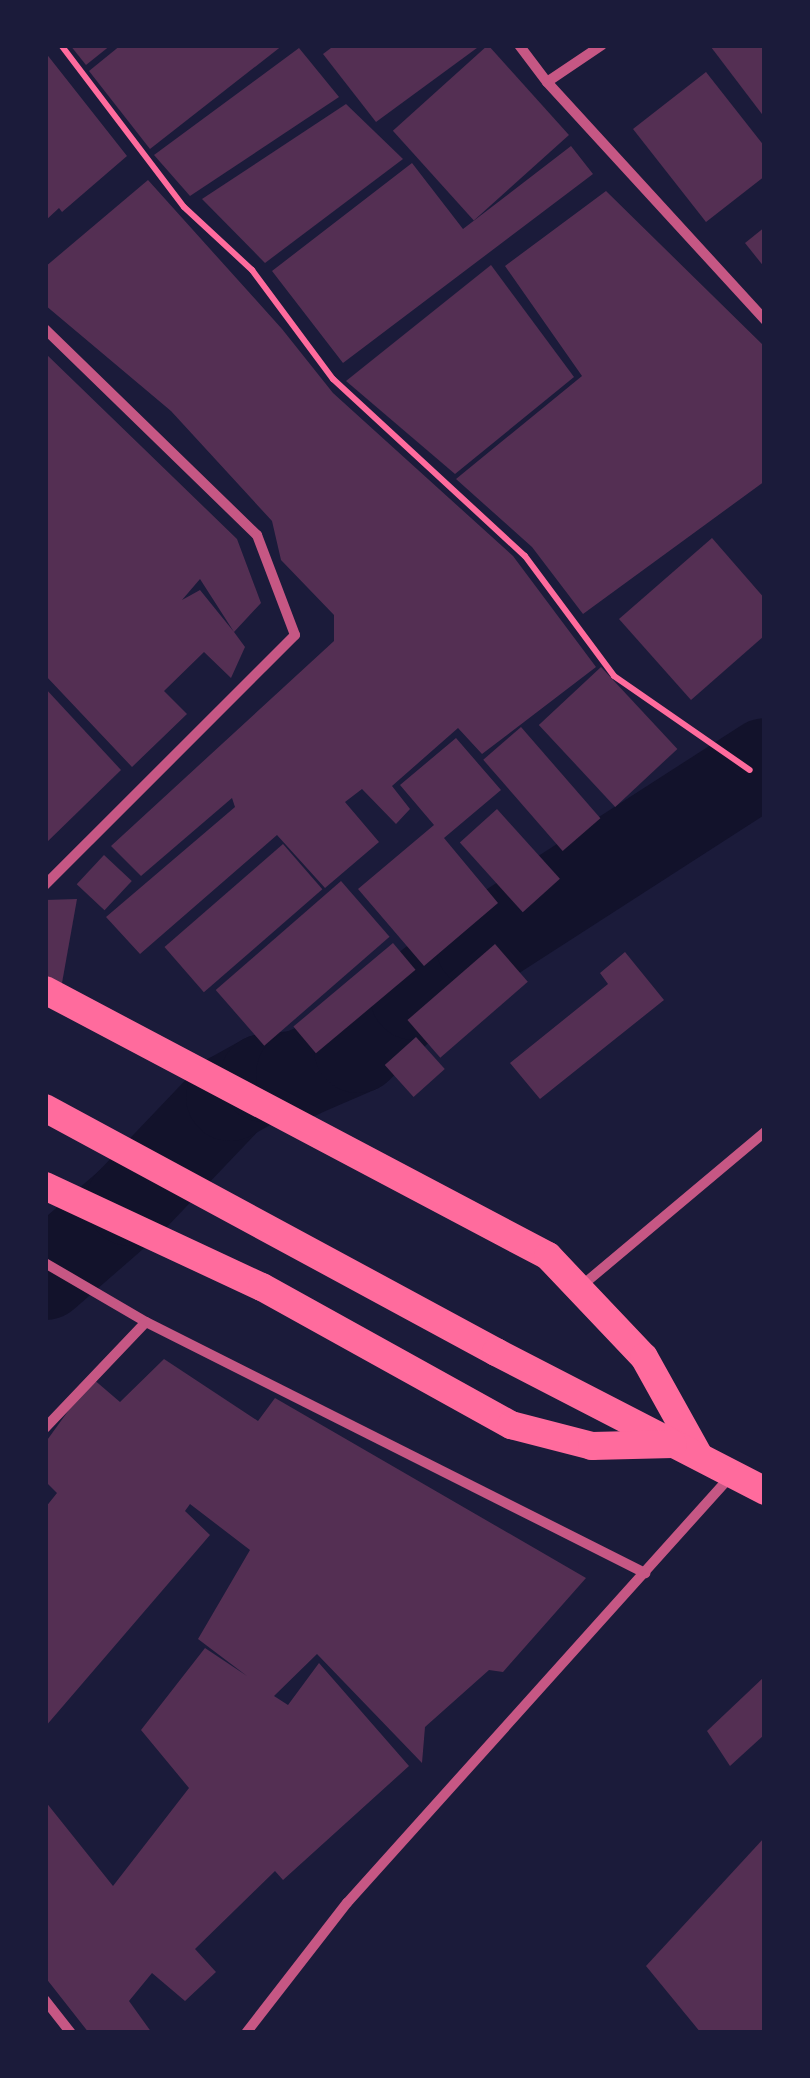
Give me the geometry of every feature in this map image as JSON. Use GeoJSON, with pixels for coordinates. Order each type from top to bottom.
{"type":"FeatureCollection","features":[{"type":"Feature","properties":{"kind":"highway"},"geometry":{"type":"LineString","coordinates":[[45,990],[548,1256],[644,1357],[688,1450]]}},
{"type":"Feature","properties":{"kind":"highway"},"geometry":{"type":"LineString","coordinates":[[45,1108],[765,1491]]}},
{"type":"Feature","properties":{"kind":"highway"},"geometry":{"type":"LineString","coordinates":[[45,1186],[262,1286],[511,1425],[592,1446],[688,1450]]}},
{"type":"Feature","properties":{"kind":"street"},"geometry":{"type":"LineString","coordinates":[[519,45],[548,82],[765,320]]}},
{"type":"Feature","properties":{"kind":"street"},"geometry":{"type":"LineString","coordinates":[[548,82],[602,45]]}},
{"type":"Feature","properties":{"kind":"street"},"geometry":{"type":"LineString","coordinates":[[45,329],[256,535],[295,634],[45,885]]}},
{"type":"Feature","properties":{"kind":"street"},"geometry":{"type":"LineString","coordinates":[[579,1288],[765,1132]]}},
{"type":"Feature","properties":{"kind":"street"},"geometry":{"type":"LineString","coordinates":[[45,1263],[146,1322],[645,1573]]}},
{"type":"Feature","properties":{"kind":"street"},"geometry":{"type":"LineString","coordinates":[[45,1428],[146,1322]]}},
{"type":"Feature","properties":{"kind":"street"},"geometry":{"type":"LineString","coordinates":[[246,2033],[347,1903],[733,1473]]}},
{"type":"Feature","properties":{"kind":"street"},"geometry":{"type":"LineString","coordinates":[[45,2000],[71,2033]]}},
{"type":"Feature","properties":{"kind":"path"},"geometry":{"type":"LineString","coordinates":[[61,45],[184,206],[252,270],[332,380],[525,556],[614,676],[750,770]]}},
{"type":"Feature","properties":{"kind":"building"},"geometry":{"type":"Polygon","coordinates":[[[70,45],[111,45],[86,65],[70,45]]]}},
{"type":"Feature","properties":{"kind":"building"},"geometry":{"type":"Polygon","coordinates":[[[121,45],[283,45],[150,149],[89,71],[121,45]]]}},
{"type":"Feature","properties":{"kind":"building"},"geometry":{"type":"Polygon","coordinates":[[[335,45],[481,45],[376,122],[323,54],[335,45]]]}},
{"type":"Feature","properties":{"kind":"building"},"geometry":{"type":"Polygon","coordinates":[[[488,45],[569,135],[474,221],[393,131],[488,45]]]}},
{"type":"Feature","properties":{"kind":"building"},"geometry":{"type":"Polygon","coordinates":[[[765,45],[765,118],[711,47],[765,45]]]}},
{"type":"Feature","properties":{"kind":"building"},"geometry":{"type":"Polygon","coordinates":[[[299,48],[339,97],[190,196],[154,155],[299,48]]]}},
{"type":"Feature","properties":{"kind":"building"},"geometry":{"type":"Polygon","coordinates":[[[45,52],[127,156],[62,212],[59,208],[45,221],[45,52]]]}},
{"type":"Feature","properties":{"kind":"building"},"geometry":{"type":"Polygon","coordinates":[[[706,72],[765,147],[765,176],[706,222],[633,129],[706,72]]]}},
{"type":"Feature","properties":{"kind":"building"},"geometry":{"type":"Polygon","coordinates":[[[346,104],[403,159],[265,263],[202,199],[346,104]]]}},
{"type":"Feature","properties":{"kind":"building"},"geometry":{"type":"Polygon","coordinates":[[[571,146],[593,174],[343,363],[272,271],[412,163],[463,229],[571,146]]]}},
{"type":"Feature","properties":{"kind":"building"},"geometry":{"type":"Polygon","coordinates":[[[148,180],[282,329],[333,393],[513,556],[596,667],[482,754],[458,728],[392,786],[410,809],[396,824],[362,789],[345,802],[379,842],[325,888],[277,835],[140,954],[106,917],[235,807],[232,798],[141,876],[111,846],[334,641],[334,615],[281,560],[272,521],[171,411],[45,305],[45,267],[148,180]]]}},
{"type":"Feature","properties":{"kind":"building"},"geometry":{"type":"Polygon","coordinates":[[[606,191],[765,347],[765,481],[583,614],[532,547],[456,479],[582,376],[505,266],[606,191]]]}},
{"type":"Feature","properties":{"kind":"building"},"geometry":{"type":"Polygon","coordinates":[[[765,227],[765,268],[745,243],[765,227]]]}},
{"type":"Feature","properties":{"kind":"building"},"geometry":{"type":"Polygon","coordinates":[[[491,265],[574,377],[455,474],[346,381],[491,265]]]}},
{"type":"Feature","properties":{"kind":"building"},"geometry":{"type":"Polygon","coordinates":[[[45,353],[237,539],[261,603],[234,632],[245,647],[231,678],[204,652],[164,691],[187,714],[132,767],[45,675],[45,353]],[[200,579],[182,600],[200,590],[234,632],[200,579]]]}},
{"type":"Feature","properties":{"kind":"building"},"geometry":{"type":"Polygon","coordinates":[[[712,538],[765,599],[765,635],[691,700],[619,619],[712,538]]]}},
{"type":"Feature","properties":{"kind":"building"},"geometry":{"type":"Polygon","coordinates":[[[601,667],[677,749],[615,807],[539,725],[601,667]]]}},
{"type":"Feature","properties":{"kind":"building"},"geometry":{"type":"Polygon","coordinates":[[[45,688],[121,770],[45,844],[45,688]]]}},
{"type":"Feature","properties":{"kind":"building"},"geometry":{"type":"Polygon","coordinates":[[[521,727],[600,818],[563,851],[483,760],[521,727]]]}},
{"type":"Feature","properties":{"kind":"building"},"geometry":{"type":"Polygon","coordinates":[[[456,738],[501,790],[444,838],[498,903],[424,966],[358,889],[434,825],[400,785],[456,738]]]}},
{"type":"Feature","properties":{"kind":"building"},"geometry":{"type":"Polygon","coordinates":[[[497,809],[560,879],[523,912],[460,842],[497,809]]]}},
{"type":"Feature","properties":{"kind":"building"},"geometry":{"type":"Polygon","coordinates":[[[283,844],[322,889],[204,992],[165,947],[283,844]]]}},
{"type":"Feature","properties":{"kind":"building"},"geometry":{"type":"Polygon","coordinates":[[[104,855],[132,881],[105,910],[77,884],[104,855]]]}},
{"type":"Feature","properties":{"kind":"building"},"geometry":{"type":"Polygon","coordinates":[[[341,881],[390,937],[264,1046],[216,990],[341,881]]]}},
{"type":"Feature","properties":{"kind":"building"},"geometry":{"type":"Polygon","coordinates":[[[77,899],[62,983],[45,980],[45,900],[77,899]]]}},
{"type":"Feature","properties":{"kind":"building"},"geometry":{"type":"Polygon","coordinates":[[[393,943],[415,970],[316,1053],[293,1027],[393,943]]]}},
{"type":"Feature","properties":{"kind":"building"},"geometry":{"type":"Polygon","coordinates":[[[495,944],[528,982],[440,1058],[407,1020],[495,944]]]}},
{"type":"Feature","properties":{"kind":"building"},"geometry":{"type":"Polygon","coordinates":[[[625,952],[664,1000],[540,1099],[510,1063],[608,984],[600,973],[625,952]]]}},
{"type":"Feature","properties":{"kind":"building"},"geometry":{"type":"Polygon","coordinates":[[[416,1037],[445,1069],[414,1097],[385,1065],[416,1037]]]}},
{"type":"Feature","properties":{"kind":"building"},"geometry":{"type":"Polygon","coordinates":[[[164,1359],[258,1421],[275,1398],[586,1578],[503,1672],[489,1670],[425,1727],[422,1763],[317,1654],[274,1696],[288,1705],[319,1663],[409,1766],[283,1880],[275,1871],[195,1949],[216,1972],[185,2001],[152,1973],[129,2001],[152,2033],[89,2033],[45,1977],[45,1801],[113,1886],[189,1788],[141,1730],[205,1648],[247,1676],[198,1639],[250,1550],[190,1504],[185,1511],[210,1535],[45,1727],[45,1508],[57,1493],[45,1481],[45,1443],[92,1378],[120,1402],[164,1359]]]}},
{"type":"Feature","properties":{"kind":"building"},"geometry":{"type":"Polygon","coordinates":[[[765,1676],[765,1734],[730,1766],[707,1731],[765,1676]]]}},
{"type":"Feature","properties":{"kind":"building"},"geometry":{"type":"Polygon","coordinates":[[[765,1837],[765,2033],[701,2033],[646,1966],[765,1837]]]}},
{"type":"Feature","properties":{"kind":"waterway"},"geometry":{"type":"LineString","coordinates":[[45,1276],[130,1202],[230,1097],[264,1078],[300,1074],[358,1049],[414,996],[480,946],[765,762]]}}]}
